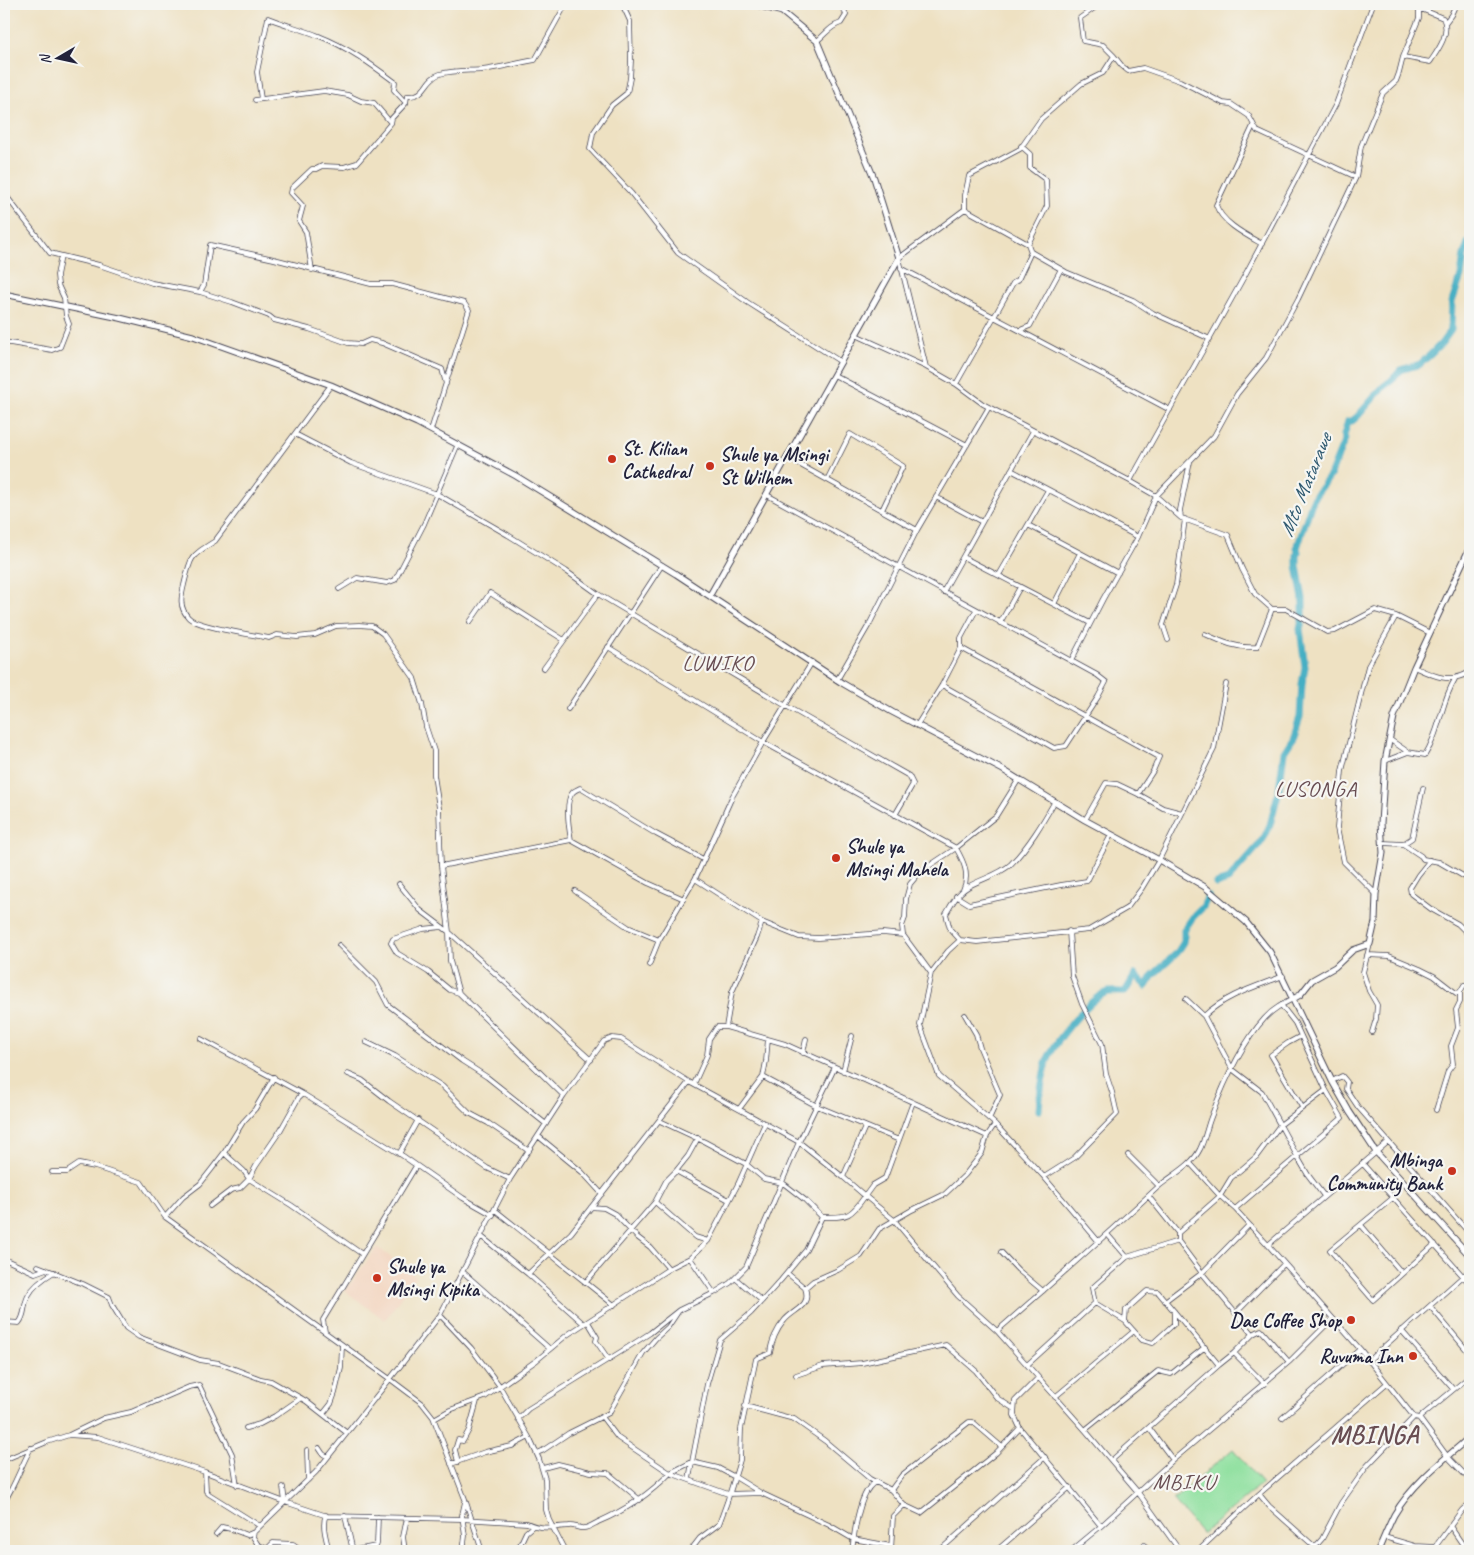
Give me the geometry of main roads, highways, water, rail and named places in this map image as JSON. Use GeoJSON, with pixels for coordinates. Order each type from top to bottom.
{"type":"FeatureCollection","features":[{"type":"Feature","properties":{"kind":"main road"},"geometry":{"type":"LineString","coordinates":[[710,596],[899,258],[874,178],[817,40],[782,12],[753,4]]}},
{"type":"Feature","properties":{"kind":"main road"},"geometry":{"type":"LineString","coordinates":[[4,294],[193,336],[331,385],[431,430],[516,476],[662,565],[837,680],[1019,779],[1085,820],[1205,887],[1246,922],[1270,952],[1332,1081],[1376,1152],[1470,1256]]}},
{"type":"Feature","properties":{"kind":"main road"},"geometry":{"type":"LineString","coordinates":[[1293,999],[1300,995],[1312,980],[1335,967],[1353,950],[1370,944],[1375,922],[1376,894],[1384,853],[1382,823],[1385,761],[1394,717],[1414,666],[1470,547]]}},
{"type":"Feature","properties":{"kind":"main road"},"geometry":{"type":"LineString","coordinates":[[1378,1551],[1394,1515],[1411,1492],[1447,1456],[1470,1437]]}},
{"type":"Feature","properties":{"kind":"waterway","name":"Mto Matarawe"},"geometry":{"type":"LineString","coordinates":[[1216,884],[1228,880],[1265,836],[1270,825],[1279,790],[1284,752],[1293,738],[1300,717],[1305,667],[1300,629],[1303,616],[1303,599],[1297,566],[1297,548],[1311,505],[1315,496],[1330,476],[1345,439],[1344,435],[1348,421],[1352,421],[1357,417],[1383,387],[1401,370],[1420,364],[1441,344],[1451,330],[1452,302],[1461,276],[1464,255],[1470,241]]}},
{"type":"Feature","properties":{"kind":"waterway","name":"Mto Matarawe"},"geometry":{"type":"LineString","coordinates":[[1039,1110],[1046,1064],[1062,1035],[1098,997],[1107,992],[1125,992],[1135,975],[1146,986],[1153,975],[1177,953],[1184,942],[1184,930],[1203,907],[1208,896]]}},
{"type":"Feature","properties":{"kind":"place","name":"St. Kilian Cathedral"},"geometry":{"type":"Point","coordinates":[612,459]}},
{"type":"Feature","properties":{"kind":"place","name":"Shule ya Msingi St Wilhem"},"geometry":{"type":"Point","coordinates":[710,466]}},
{"type":"Feature","properties":{"kind":"place","name":"Shule ya Msingi Mahela"},"geometry":{"type":"Point","coordinates":[836,858]}},
{"type":"Feature","properties":{"kind":"place","name":"Mbinga Community Bank"},"geometry":{"type":"Point","coordinates":[1452,1171]}},
{"type":"Feature","properties":{"kind":"place","name":"Shule ya Msingi Kipika"},"geometry":{"type":"Point","coordinates":[377,1278]}},
{"type":"Feature","properties":{"kind":"place","name":"Dae Coffee Shop"},"geometry":{"type":"Point","coordinates":[1351,1320]}},
{"type":"Feature","properties":{"kind":"place","name":"Ruvuma Inn"},"geometry":{"type":"Point","coordinates":[1413,1356]}},
{"type":"Feature","properties":{"kind":"district","name":"LUWIKO"},"geometry":{"type":"Point","coordinates":[718,663]}},
{"type":"Feature","properties":{"kind":"district","name":"LUSONGA"},"geometry":{"type":"Point","coordinates":[1316,789]}},
{"type":"Feature","properties":{"kind":"district","name":"MBINGA"},"geometry":{"type":"Point","coordinates":[1375,1435]}},
{"type":"Feature","properties":{"kind":"district","name":"MBIKU"},"geometry":{"type":"Point","coordinates":[1184,1482]}}]}
